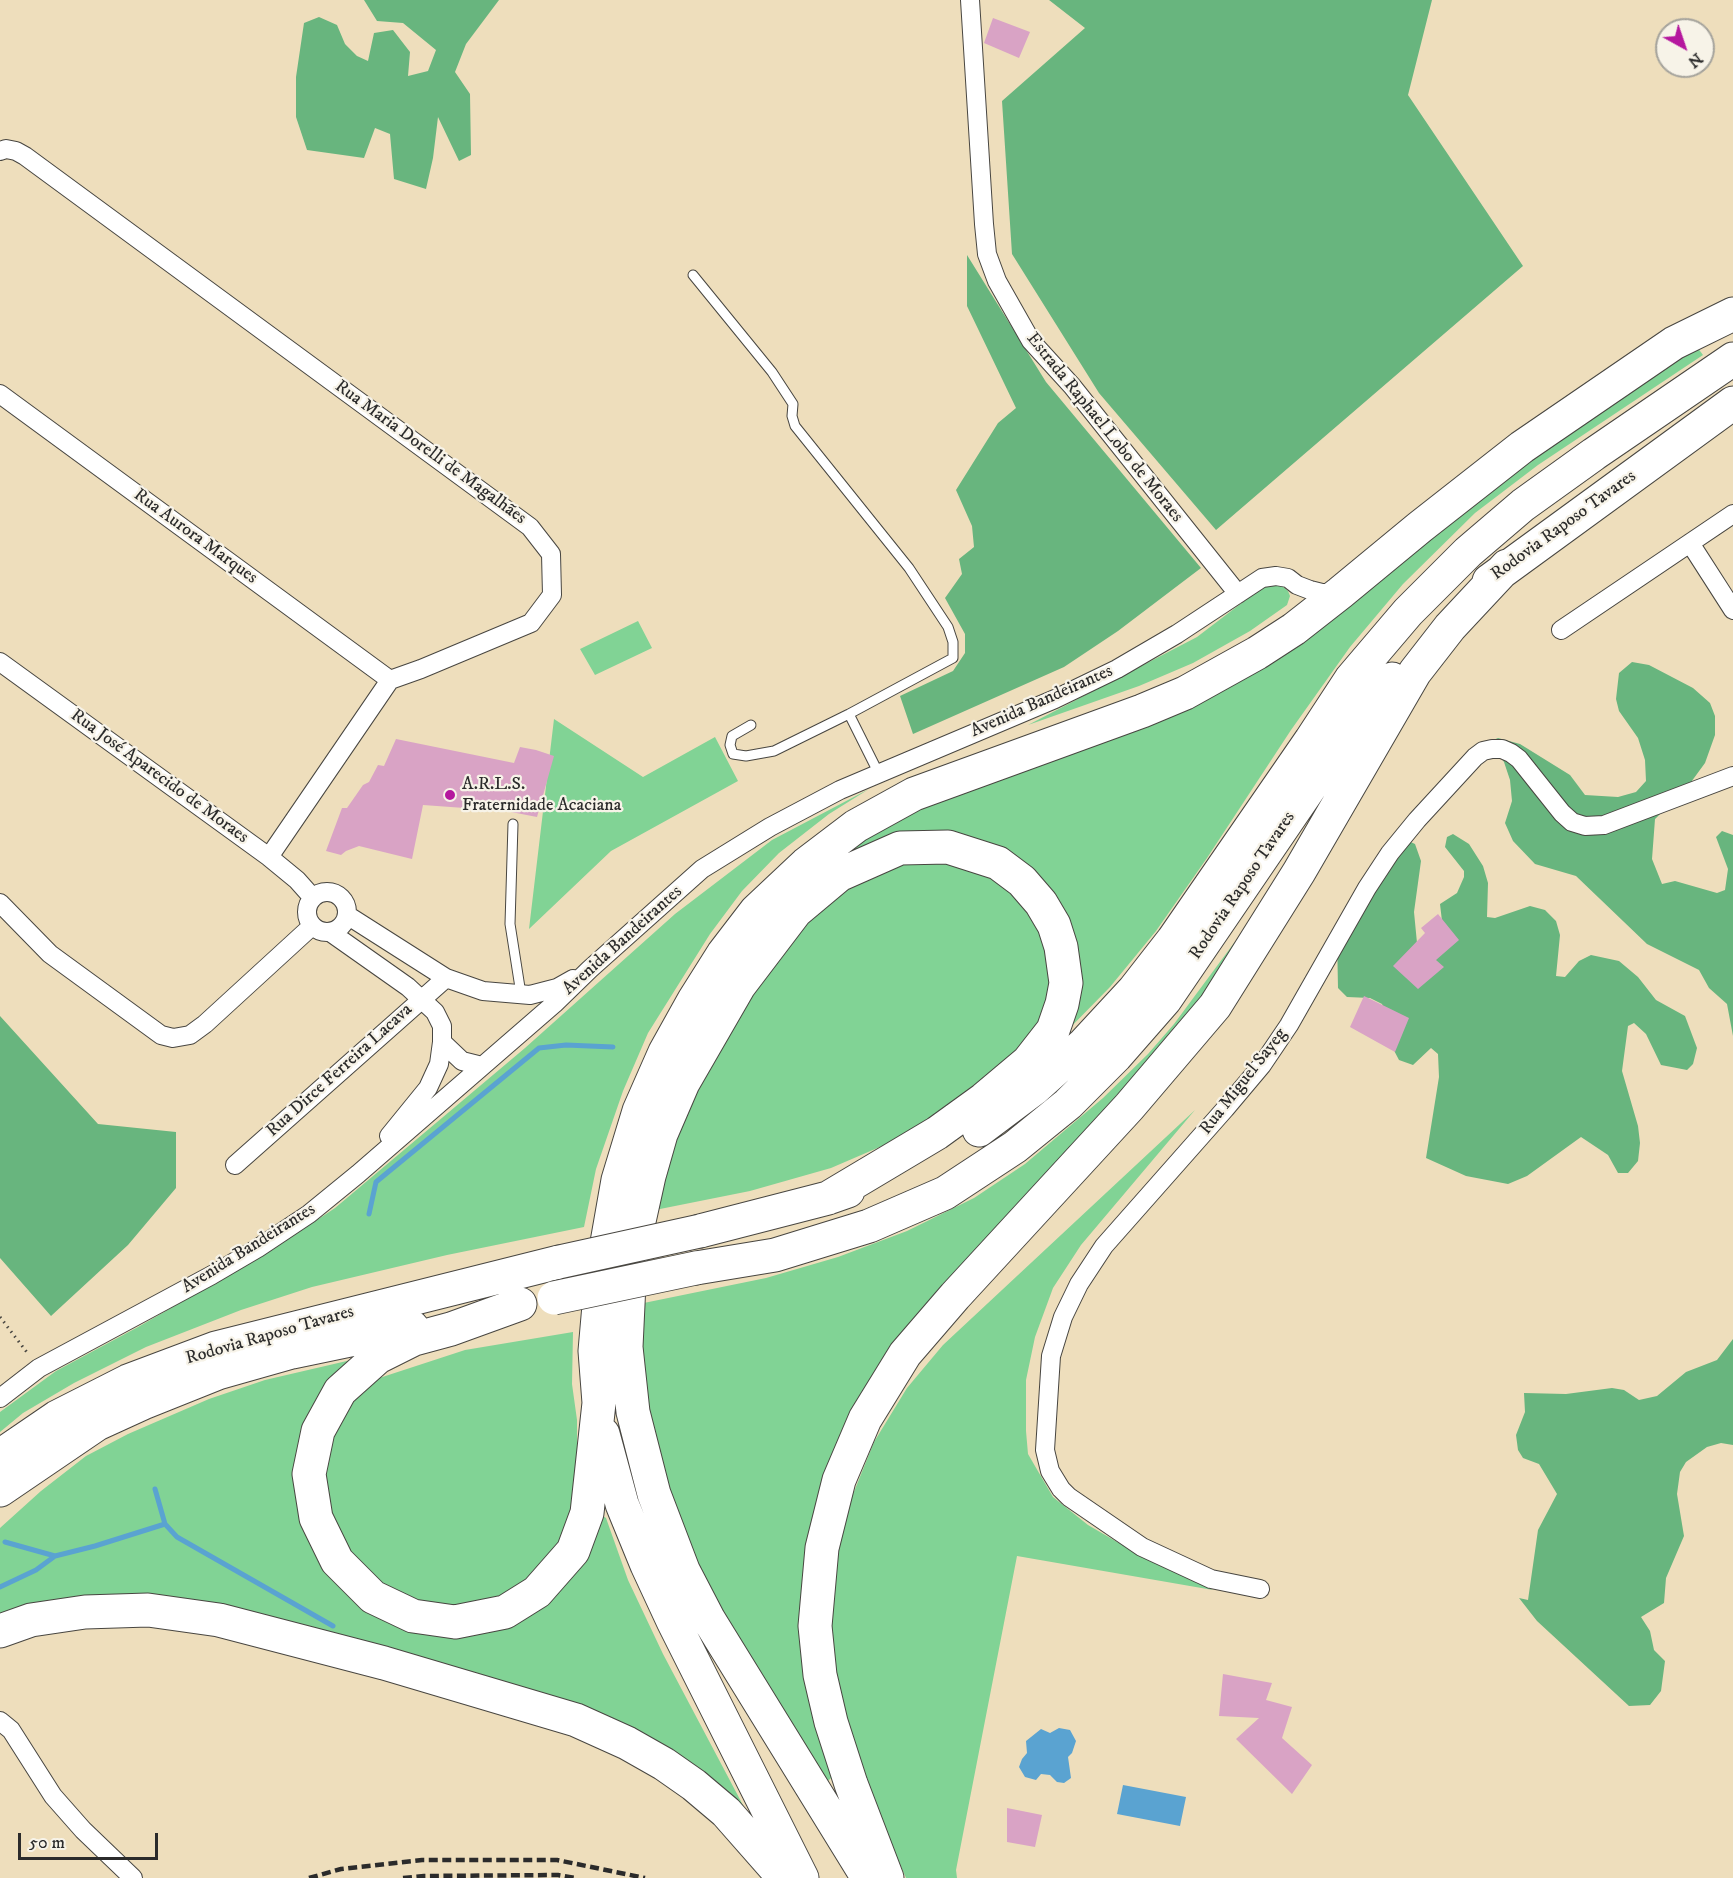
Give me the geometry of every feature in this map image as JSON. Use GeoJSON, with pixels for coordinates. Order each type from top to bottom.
{"type":"FeatureCollection","features":[{"type":"Feature","properties":{"kind":"highway"},"geometry":{"type":"LineString","coordinates":[[520,1304],[405,1344],[378,1357],[340,1391],[318,1431],[309,1474],[316,1518],[337,1561],[373,1597],[413,1616],[455,1622],[505,1612],[537,1593],[573,1551],[587,1514],[599,1403],[595,1351],[602,1271],[618,1180],[639,1111],[665,1052],[723,954],[756,911],[806,864],[856,826],[914,794],[1142,711],[1185,693],[1257,653],[1294,629],[1522,447],[1674,344],[1733,314]]}},
{"type":"Feature","properties":{"kind":"highway","name":"Rodovia Raposo Tavares"},"geometry":{"type":"LineString","coordinates":[[0,1456],[57,1417],[128,1381],[216,1348],[559,1262],[700,1231],[828,1198],[940,1153],[974,1133],[1035,1088],[1084,1044],[1134,990],[1173,940],[1351,679],[1407,612],[1468,552],[1523,505],[1593,453],[1733,359]]}},
{"type":"Feature","properties":{"kind":"highway","name":"Rodovia Raposo Tavares"},"geometry":{"type":"LineString","coordinates":[[9,1490],[97,1424],[143,1402],[228,1370],[292,1352],[520,1304],[696,1268],[775,1255],[869,1226],[945,1193],[1015,1147],[1068,1104],[1116,1056],[1165,1000],[1317,777],[1408,659],[1460,605],[1507,566],[1730,406]]}},
{"type":"Feature","properties":{"kind":"highway"},"geometry":{"type":"LineString","coordinates":[[887,1878],[851,1784],[831,1722],[820,1674],[815,1626],[822,1548],[839,1480],[865,1419],[905,1354],[955,1296],[1129,1107],[1215,1006],[1293,882],[1415,672],[1450,627],[1507,566]]}},
{"type":"Feature","properties":{"kind":"highway"},"geometry":{"type":"LineString","coordinates":[[828,1198],[937,1133],[984,1099],[1028,1062],[1053,1030],[1066,983],[1061,947],[1054,925],[1041,903],[1022,881],[998,862],[948,847],[900,848],[839,875],[796,911],[739,986],[682,1083],[661,1134],[630,1262],[626,1347],[633,1412],[654,1494],[666,1527],[683,1570],[709,1620],[868,1878]]}},
{"type":"Feature","properties":{"kind":"highway"},"geometry":{"type":"LineString","coordinates":[[598,1418],[622,1504],[647,1565],[802,1878]]}},
{"type":"Feature","properties":{"kind":"highway"},"geometry":{"type":"LineString","coordinates":[[0,1631],[30,1620],[85,1612],[148,1610],[219,1620],[384,1663],[576,1720],[627,1743],[664,1764],[694,1785],[726,1812],[784,1878]]}},
{"type":"Feature","properties":{"kind":"street","name":"Estrada Raphael Lobo de Moraes"},"geometry":{"type":"LineString","coordinates":[[970,0],[987,254],[998,280],[1031,341],[1072,386],[1238,594]]}},
{"type":"Feature","properties":{"kind":"street","name":"Rua Maria Dorelli de Magalhães"},"geometry":{"type":"LineString","coordinates":[[0,151],[6,149],[16,151],[35,163],[530,527],[551,554],[552,595],[531,623],[390,680]]}},
{"type":"Feature","properties":{"kind":"street","name":"Rua Aurora Marques"},"geometry":{"type":"LineString","coordinates":[[0,394],[390,680]]}},
{"type":"Feature","properties":{"kind":"street"},"geometry":{"type":"LineString","coordinates":[[1561,630],[1733,514]]}},
{"type":"Feature","properties":{"kind":"street"},"geometry":{"type":"LineString","coordinates":[[1690,543],[1733,610]]}},
{"type":"Feature","properties":{"kind":"street","name":"Avenida Bandeirantes"},"geometry":{"type":"LineString","coordinates":[[0,1398],[39,1368],[258,1248],[309,1214],[554,1005],[590,969],[702,869],[770,827],[840,790],[1055,699],[1117,669],[1177,634],[1262,578],[1276,576],[1288,578],[1297,585],[1322,593],[1340,593]]}},
{"type":"Feature","properties":{"kind":"street"},"geometry":{"type":"LineString","coordinates":[[1294,629],[1302,609],[1297,585]]}},
{"type":"Feature","properties":{"kind":"street","name":"Rua José Aparecido de Moraes"},"geometry":{"type":"LineString","coordinates":[[0,662],[269,857],[297,880],[313,898]]}},
{"type":"Feature","properties":{"kind":"street"},"geometry":{"type":"LineString","coordinates":[[269,857],[390,680]]}},
{"type":"Feature","properties":{"kind":"street","name":"Rua Miguel Sayeg"},"geometry":{"type":"LineString","coordinates":[[1260,1589],[1210,1578],[1142,1547],[1069,1497],[1050,1471],[1045,1450],[1051,1356],[1062,1317],[1079,1284],[1104,1246],[1262,1065],[1289,1025],[1367,888],[1390,853],[1475,757],[1483,751],[1492,749],[1502,749],[1511,753],[1519,759],[1562,813],[1572,822],[1585,826],[1604,825],[1733,776]]}},
{"type":"Feature","properties":{"kind":"street"},"geometry":{"type":"LineString","coordinates":[[330,932],[341,926],[346,915],[345,903],[336,894],[324,892],[309,903],[307,915],[312,926],[320,931],[330,932],[422,999],[435,1012],[442,1026],[439,1064],[428,1088],[358,1174]]}},
{"type":"Feature","properties":{"kind":"street"},"geometry":{"type":"LineString","coordinates":[[0,903],[50,954],[161,1035],[173,1038],[190,1035],[205,1024],[312,926]]}},
{"type":"Feature","properties":{"kind":"street"},"geometry":{"type":"LineString","coordinates":[[346,915],[446,978],[483,991],[530,995],[557,988],[590,969]]}},
{"type":"Feature","properties":{"kind":"street","name":"Rua Dirce Ferreira Lacava"},"geometry":{"type":"LineString","coordinates":[[235,1165],[446,978]]}},
{"type":"Feature","properties":{"kind":"street"},"geometry":{"type":"LineString","coordinates":[[442,1042],[462,1061],[482,1066]]}},
{"type":"Feature","properties":{"kind":"street"},"geometry":{"type":"LineString","coordinates":[[0,1721],[11,1730],[52,1796],[83,1830],[133,1878]]}},
{"type":"Feature","properties":{"kind":"lane"},"geometry":{"type":"LineString","coordinates":[[693,275],[772,372],[792,404],[795,426],[909,568],[948,627],[953,642],[953,658],[849,714],[774,751],[746,756],[733,754],[730,745],[732,736],[751,725]]}},
{"type":"Feature","properties":{"kind":"lane"},"geometry":{"type":"LineString","coordinates":[[849,714],[879,774]]}},
{"type":"Feature","properties":{"kind":"lane"},"geometry":{"type":"LineString","coordinates":[[513,824],[510,924],[521,994]]}},
{"type":"Feature","properties":{"kind":"path"},"geometry":{"type":"LineString","coordinates":[[0,1317],[39,1368]]}},
{"type":"Feature","properties":{"kind":"green space"},"geometry":{"type":"Polygon","coordinates":[[[364,0],[499,0],[466,44],[455,72],[470,94],[471,155],[459,161],[438,117],[433,158],[426,189],[394,179],[390,134],[375,128],[364,158],[307,150],[296,117],[296,77],[304,23],[319,17],[337,25],[345,44],[357,56],[368,61],[374,33],[393,30],[410,52],[408,76],[428,71],[436,50],[403,23],[377,21],[364,0]]]}},
{"type":"Feature","properties":{"kind":"green space"},"geometry":{"type":"Polygon","coordinates":[[[1049,0],[1432,0],[1408,95],[1523,266],[1216,530],[1099,393],[1012,254],[1002,101],[1085,28],[1049,0]]]}},
{"type":"Feature","properties":{"kind":"green space"},"geometry":{"type":"Polygon","coordinates":[[[967,255],[1046,382],[1201,568],[1118,631],[1064,667],[913,734],[900,696],[953,671],[965,653],[965,634],[945,598],[962,574],[959,559],[974,547],[972,526],[956,490],[998,423],[1016,408],[967,306],[967,255]]]}},
{"type":"Feature","properties":{"kind":"green space"},"geometry":{"type":"Polygon","coordinates":[[[1697,347],[1703,355],[1538,465],[1475,513],[1403,584],[1350,647],[1291,730],[1156,931],[1110,987],[1061,1037],[1074,1004],[1009,853],[978,839],[945,830],[910,832],[845,860],[759,923],[887,818],[1176,705],[1523,457],[1697,347]]]}},
{"type":"Feature","properties":{"kind":"green space"},"geometry":{"type":"Polygon","coordinates":[[[1273,584],[1281,585],[1288,591],[1290,596],[1287,605],[1250,631],[1193,663],[1139,686],[1028,725],[1197,637],[1260,589],[1273,584]]]}},
{"type":"Feature","properties":{"kind":"green space"},"geometry":{"type":"Polygon","coordinates":[[[638,621],[652,648],[595,675],[580,649],[638,621]]]}},
{"type":"Feature","properties":{"kind":"green space"},"geometry":{"type":"Polygon","coordinates":[[[1632,662],[1649,665],[1693,688],[1710,703],[1715,716],[1715,735],[1705,763],[1686,789],[1655,819],[1652,859],[1662,884],[1675,881],[1717,893],[1725,890],[1728,869],[1716,837],[1722,831],[1733,835],[1733,1036],[1727,1004],[1709,988],[1699,970],[1647,944],[1576,876],[1535,864],[1513,841],[1505,823],[1512,801],[1510,780],[1504,762],[1489,742],[1498,738],[1520,744],[1570,775],[1585,795],[1618,797],[1636,792],[1646,781],[1645,760],[1638,738],[1619,711],[1616,699],[1619,673],[1632,662]]]}},
{"type":"Feature","properties":{"kind":"green space"},"geometry":{"type":"Polygon","coordinates":[[[554,719],[643,777],[715,737],[738,781],[611,851],[529,929],[554,719]]]}},
{"type":"Feature","properties":{"kind":"green space"},"geometry":{"type":"Polygon","coordinates":[[[869,789],[829,814],[779,853],[742,891],[710,934],[648,1033],[623,1091],[596,1169],[584,1227],[447,1255],[312,1287],[241,1310],[146,1347],[74,1383],[23,1413],[0,1432],[0,1412],[56,1371],[272,1250],[335,1208],[525,1048],[675,914],[772,840],[869,789]]]}},
{"type":"Feature","properties":{"kind":"green space"},"geometry":{"type":"Polygon","coordinates":[[[1453,834],[1469,844],[1483,866],[1488,883],[1487,917],[1495,918],[1530,906],[1545,910],[1556,921],[1560,935],[1556,976],[1565,977],[1579,961],[1591,955],[1619,961],[1638,977],[1656,1000],[1685,1016],[1697,1048],[1693,1064],[1687,1070],[1661,1065],[1646,1034],[1634,1023],[1628,1026],[1622,1071],[1638,1126],[1640,1143],[1638,1161],[1628,1173],[1618,1173],[1608,1155],[1581,1137],[1527,1176],[1508,1184],[1466,1176],[1426,1158],[1439,1077],[1438,1054],[1431,1048],[1413,1065],[1399,1060],[1389,1041],[1387,1016],[1382,1004],[1370,998],[1347,997],[1338,988],[1337,937],[1404,839],[1415,844],[1421,861],[1414,912],[1417,943],[1442,921],[1440,904],[1457,893],[1464,877],[1464,871],[1445,847],[1447,837],[1453,834]]]}},
{"type":"Feature","properties":{"kind":"green space"},"geometry":{"type":"Polygon","coordinates":[[[916,858],[996,871],[1039,918],[1055,981],[1031,1041],[958,1103],[896,1140],[831,1168],[750,1191],[650,1211],[667,1144],[762,969],[838,891],[916,858]]]}},
{"type":"Feature","properties":{"kind":"green space"},"geometry":{"type":"Polygon","coordinates":[[[1234,943],[1238,947],[1212,989],[1113,1111],[829,1477],[832,1777],[828,1781],[718,1618],[654,1461],[634,1305],[766,1278],[838,1257],[907,1231],[974,1198],[1025,1164],[1103,1098],[1148,1054],[1174,1024],[1234,943]]]}},
{"type":"Feature","properties":{"kind":"green space"},"geometry":{"type":"Polygon","coordinates":[[[0,1016],[98,1124],[176,1132],[176,1188],[128,1245],[51,1316],[0,1258],[0,1016]]]}},
{"type":"Feature","properties":{"kind":"green space"},"geometry":{"type":"Polygon","coordinates":[[[1195,1110],[1081,1245],[1053,1288],[1035,1337],[1026,1380],[1026,1431],[1028,1454],[1053,1497],[1088,1525],[1143,1557],[1213,1590],[1017,1556],[956,1870],[957,1878],[906,1878],[855,1762],[838,1699],[830,1632],[832,1587],[845,1514],[874,1442],[907,1388],[943,1345],[1195,1110]]]}},
{"type":"Feature","properties":{"kind":"green space"},"geometry":{"type":"Polygon","coordinates":[[[573,1332],[572,1384],[577,1420],[577,1510],[565,1542],[514,1592],[480,1606],[444,1611],[376,1589],[328,1528],[324,1446],[361,1384],[465,1350],[573,1332]]]}},
{"type":"Feature","properties":{"kind":"green space"},"geometry":{"type":"Polygon","coordinates":[[[1733,1339],[1733,1445],[1721,1443],[1707,1447],[1686,1462],[1680,1472],[1677,1494],[1684,1536],[1666,1578],[1664,1603],[1641,1617],[1650,1631],[1654,1650],[1665,1661],[1661,1691],[1650,1705],[1629,1706],[1537,1621],[1519,1598],[1528,1600],[1538,1530],[1557,1494],[1539,1464],[1523,1458],[1518,1450],[1516,1435],[1525,1412],[1524,1393],[1566,1394],[1612,1388],[1624,1390],[1639,1400],[1657,1396],[1686,1372],[1717,1360],[1733,1339]]]}},
{"type":"Feature","properties":{"kind":"green space"},"geometry":{"type":"Polygon","coordinates":[[[364,1357],[316,1406],[331,1569],[482,1628],[600,1514],[606,1518],[628,1580],[663,1654],[754,1826],[694,1772],[234,1617],[0,1622],[0,1528],[41,1491],[86,1456],[128,1434],[209,1399],[265,1380],[364,1357]]]}},
{"type":"Feature","properties":{"kind":"water"},"geometry":{"type":"Polygon","coordinates":[[[1059,1728],[1070,1730],[1076,1741],[1068,1757],[1071,1778],[1064,1783],[1057,1782],[1050,1775],[1041,1774],[1036,1780],[1025,1777],[1019,1767],[1027,1753],[1026,1741],[1041,1729],[1050,1733],[1059,1728]]]}},
{"type":"Feature","properties":{"kind":"water"},"geometry":{"type":"Polygon","coordinates":[[[1123,1785],[1186,1797],[1180,1826],[1117,1814],[1123,1785]]]}},
{"type":"Feature","properties":{"kind":"building"},"geometry":{"type":"Polygon","coordinates":[[[993,18],[1030,32],[1019,58],[984,43],[993,18]]]}},
{"type":"Feature","properties":{"kind":"building","name":"A.R.L.S. Fraternidade Acaciana"},"geometry":{"type":"Polygon","coordinates":[[[396,739],[514,763],[520,747],[554,756],[537,817],[506,811],[423,805],[412,859],[359,846],[341,855],[326,851],[342,808],[347,808],[363,785],[369,782],[378,765],[384,766],[396,739]]]}},
{"type":"Feature","properties":{"kind":"building"},"geometry":{"type":"Polygon","coordinates":[[[1438,914],[1459,940],[1436,960],[1444,967],[1418,989],[1393,966],[1425,933],[1421,928],[1438,914]]]}},
{"type":"Feature","properties":{"kind":"building"},"geometry":{"type":"Polygon","coordinates":[[[1364,996],[1409,1018],[1395,1052],[1350,1027],[1364,996]]]}},
{"type":"Feature","properties":{"kind":"building"},"geometry":{"type":"Polygon","coordinates":[[[1223,1674],[1272,1683],[1266,1700],[1292,1707],[1282,1738],[1312,1765],[1292,1794],[1236,1739],[1259,1718],[1219,1716],[1223,1674]]]}},
{"type":"Feature","properties":{"kind":"building"},"geometry":{"type":"Polygon","coordinates":[[[1007,1808],[1042,1815],[1035,1847],[1007,1842],[1007,1808]]]}},
{"type":"Feature","properties":{"kind":"waterway"},"geometry":{"type":"LineString","coordinates":[[369,1214],[376,1182],[539,1048],[566,1045],[613,1047]]}},
{"type":"Feature","properties":{"kind":"waterway"},"geometry":{"type":"LineString","coordinates":[[155,1489],[165,1524],[177,1537],[333,1626]]}},
{"type":"Feature","properties":{"kind":"waterway"},"geometry":{"type":"LineString","coordinates":[[0,1587],[36,1570],[55,1556],[165,1524]]}},
{"type":"Feature","properties":{"kind":"waterway"},"geometry":{"type":"LineString","coordinates":[[5,1542],[55,1556]]}},
{"type":"Feature","properties":{"kind":"railway"},"geometry":{"type":"LineString","coordinates":[[309,1878],[341,1869],[422,1860],[557,1860],[645,1878]]}},
{"type":"Feature","properties":{"kind":"railway"},"geometry":{"type":"LineString","coordinates":[[403,1878],[558,1875],[575,1878]]}},
{"type":"Feature","properties":{"kind":"place","name":"A.R.L.S. Fraternidade Acaciana"},"geometry":{"type":"Point","coordinates":[450,795]}}]}
